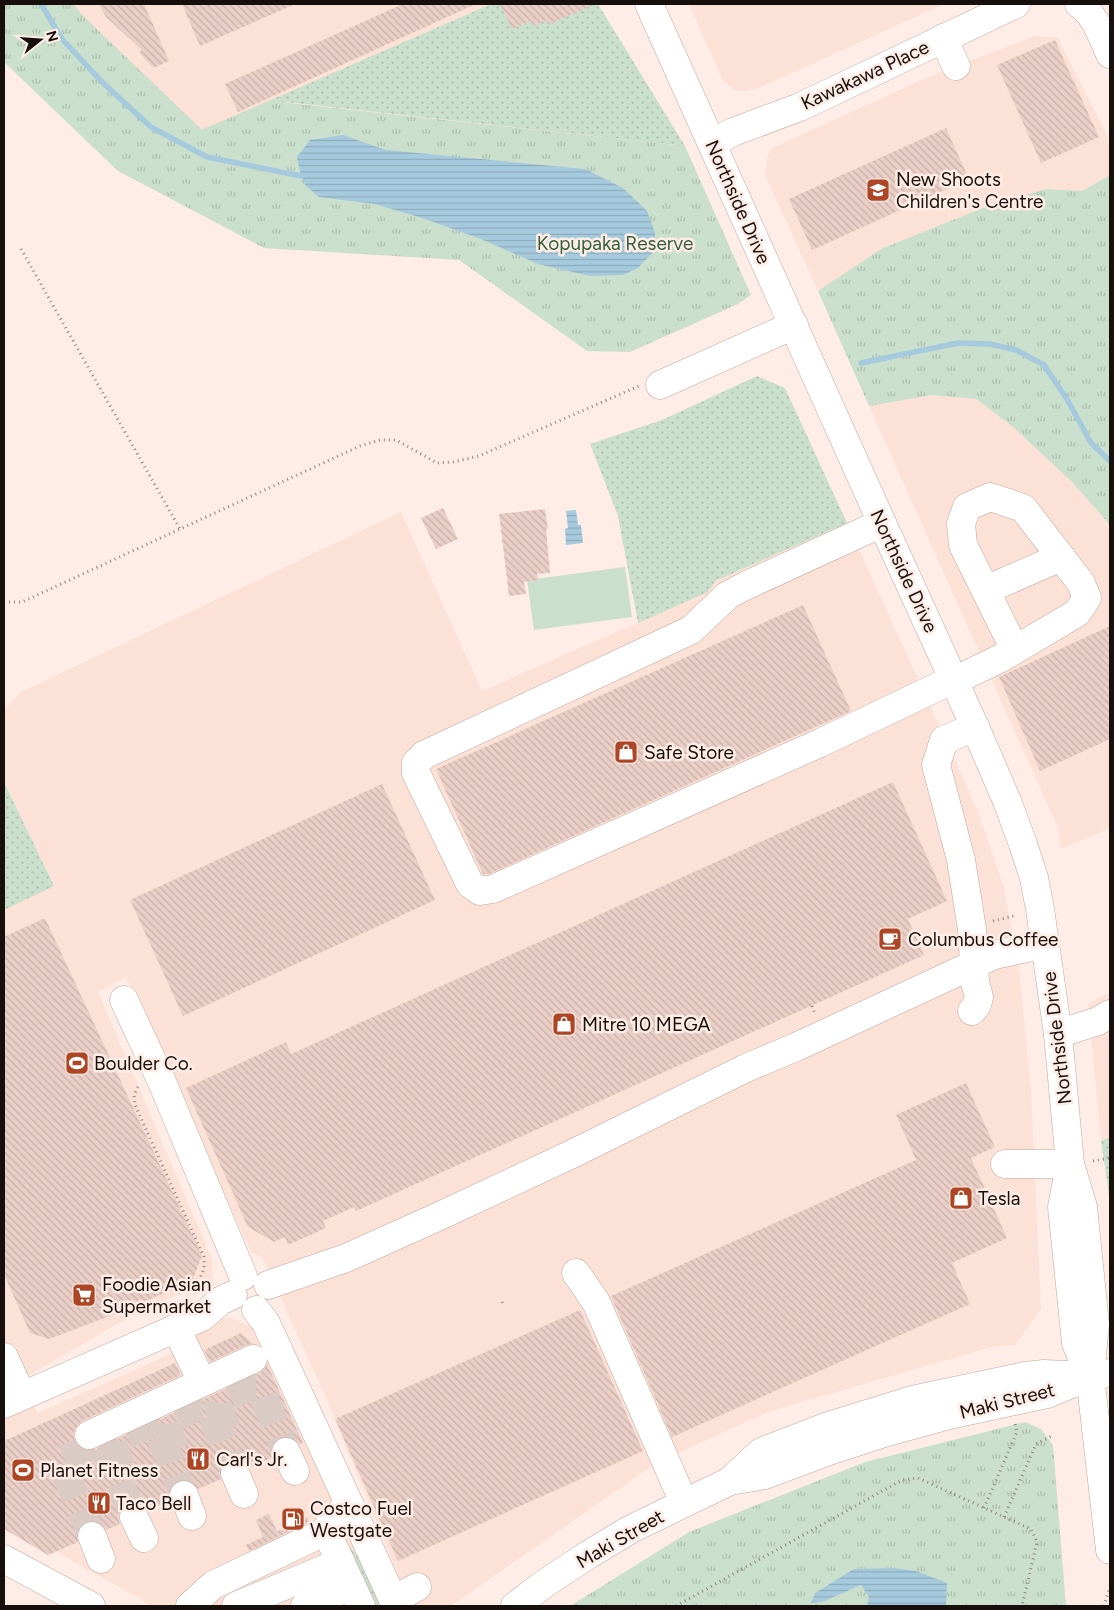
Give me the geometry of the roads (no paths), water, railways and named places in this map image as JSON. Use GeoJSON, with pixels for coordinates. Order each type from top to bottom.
{"type":"FeatureCollection","features":[{"type":"Feature","properties":{"kind":"street","name":"Northside Drive"},"geometry":{"type":"LineString","coordinates":[[649,4],[882,523],[976,727],[1008,800],[1034,878],[1058,1034],[1070,1164],[1083,1207],[1100,1374],[1110,1550]]}},
{"type":"Feature","properties":{"kind":"street","name":"Kawakawa Place"},"geometry":{"type":"LineString","coordinates":[[712,143],[733,132],[800,107],[943,38],[976,12],[1016,4]]}},
{"type":"Feature","properties":{"kind":"street"},"geometry":{"type":"LineString","coordinates":[[1079,4],[1093,18],[1110,54]]}},
{"type":"Feature","properties":{"kind":"street"},"geometry":{"type":"LineString","coordinates":[[943,38],[956,66]]}},
{"type":"Feature","properties":{"kind":"street"},"geometry":{"type":"LineString","coordinates":[[660,385],[794,325]]}},
{"type":"Feature","properties":{"kind":"street"},"geometry":{"type":"LineString","coordinates":[[882,523],[744,586],[728,595],[691,630],[424,755],[416,763],[416,772],[470,884],[480,891],[493,889],[954,680],[1015,650],[1077,613],[1087,598],[1081,583],[1023,508],[990,497],[967,507],[961,524],[963,545],[1015,650]]}},
{"type":"Feature","properties":{"kind":"street"},"geometry":{"type":"LineString","coordinates":[[986,590],[1061,558]]}},
{"type":"Feature","properties":{"kind":"street"},"geometry":{"type":"LineString","coordinates":[[972,1012],[980,996],[975,982],[972,929],[961,860],[936,765],[944,740],[976,727]]}},
{"type":"Feature","properties":{"kind":"street"},"geometry":{"type":"LineString","coordinates":[[268,1285],[346,1258],[425,1223],[572,1154],[746,1068],[796,1047],[975,964],[994,956],[1045,944]]}},
{"type":"Feature","properties":{"kind":"street"},"geometry":{"type":"LineString","coordinates":[[4,1357],[13,1400],[202,1317],[238,1286],[248,1274],[260,1276],[268,1285],[269,1297],[262,1307],[256,1310],[244,1309],[239,1306],[238,1286],[162,1082],[124,1000]]}},
{"type":"Feature","properties":{"kind":"street"},"geometry":{"type":"LineString","coordinates":[[1058,1034],[1098,1021],[1110,1014]]}},
{"type":"Feature","properties":{"kind":"street"},"geometry":{"type":"LineString","coordinates":[[1005,1164],[1070,1164]]}},
{"type":"Feature","properties":{"kind":"street"},"geometry":{"type":"LineString","coordinates":[[576,1273],[596,1302],[684,1503]]}},
{"type":"Feature","properties":{"kind":"street"},"geometry":{"type":"LineString","coordinates":[[256,1310],[266,1324],[394,1603],[417,1587]]}},
{"type":"Feature","properties":{"kind":"street"},"geometry":{"type":"LineString","coordinates":[[176,1328],[202,1382]]}},
{"type":"Feature","properties":{"kind":"street"},"geometry":{"type":"LineString","coordinates":[[89,1435],[253,1359]]}},
{"type":"Feature","properties":{"kind":"street","name":"Maki Street"},"geometry":{"type":"LineString","coordinates":[[515,1606],[588,1555],[632,1529],[730,1481],[761,1452],[828,1426],[912,1400],[1025,1376],[1100,1374]]}},
{"type":"Feature","properties":{"kind":"street"},"geometry":{"type":"LineString","coordinates":[[200,1603],[213,1585],[324,1532],[349,1504]]}},
{"type":"Feature","properties":{"kind":"street"},"geometry":{"type":"LineString","coordinates":[[305,1606],[356,1596],[326,1529]]}},
{"type":"Feature","properties":{"kind":"street"},"geometry":{"type":"LineString","coordinates":[[4,1559],[91,1606]]}},
{"type":"Feature","properties":{"kind":"street"},"geometry":{"type":"LineString","coordinates":[[236,1606],[341,1562]]}},
{"type":"Feature","properties":{"kind":"water"},"geometry":{"type":"Polygon","coordinates":[[[343,135],[386,150],[585,169],[623,188],[647,211],[655,233],[655,250],[638,268],[623,275],[590,276],[538,264],[481,239],[375,204],[319,197],[306,186],[301,176],[297,157],[310,140],[343,135]]]}},
{"type":"Feature","properties":{"kind":"water"},"geometry":{"type":"Polygon","coordinates":[[[576,510],[578,525],[581,525],[583,543],[566,545],[565,529],[568,528],[566,511],[576,510]]]}},
{"type":"Feature","properties":{"kind":"water"},"geometry":{"type":"Polygon","coordinates":[[[894,1568],[916,1571],[947,1583],[946,1606],[867,1606],[869,1597],[861,1585],[822,1602],[811,1603],[815,1593],[854,1569],[894,1568]]]}},
{"type":"Feature","properties":{"kind":"waterway"},"geometry":{"type":"LineString","coordinates":[[41,4],[62,39],[103,83],[151,127],[207,157],[301,176]]}},
{"type":"Feature","properties":{"kind":"waterway"},"geometry":{"type":"LineString","coordinates":[[861,363],[958,343],[990,344],[1016,350],[1044,365],[1067,399],[1091,443],[1110,461]]}},
{"type":"Feature","properties":{"kind":"tunnel"},"geometry":{"type":"LineString","coordinates":[[227,1429],[218,1406],[219,1401],[251,1386],[256,1386],[262,1392],[286,1452]]}},
{"type":"Feature","properties":{"kind":"tunnel"},"geometry":{"type":"LineString","coordinates":[[176,1450],[166,1426],[167,1421],[199,1406],[205,1406],[211,1412],[235,1473]]}},
{"type":"Feature","properties":{"kind":"tunnel"},"geometry":{"type":"LineString","coordinates":[[122,1467],[113,1445],[115,1440],[152,1425],[158,1431],[184,1495]]}},
{"type":"Feature","properties":{"kind":"tunnel"},"geometry":{"type":"LineString","coordinates":[[92,1536],[62,1465],[63,1460],[99,1444],[105,1446],[134,1517]]}},
{"type":"Feature","properties":{"kind":"place","name":"New Shoots Children's Centre"},"geometry":{"type":"Point","coordinates":[878,190]}},
{"type":"Feature","properties":{"kind":"place","name":"Safe Store"},"geometry":{"type":"Point","coordinates":[626,752]}},
{"type":"Feature","properties":{"kind":"place","name":"Columbus Coffee"},"geometry":{"type":"Point","coordinates":[890,939]}},
{"type":"Feature","properties":{"kind":"place","name":"Mitre 10 MEGA"},"geometry":{"type":"Point","coordinates":[564,1024]}},
{"type":"Feature","properties":{"kind":"place","name":"Boulder Co."},"geometry":{"type":"Point","coordinates":[77,1063]}},
{"type":"Feature","properties":{"kind":"place","name":"Tesla"},"geometry":{"type":"Point","coordinates":[961,1198]}},
{"type":"Feature","properties":{"kind":"place","name":"Foodie Asian Supermarket"},"geometry":{"type":"Point","coordinates":[84,1295]}},
{"type":"Feature","properties":{"kind":"place","name":"Carl's Jr."},"geometry":{"type":"Point","coordinates":[198,1459]}},
{"type":"Feature","properties":{"kind":"place","name":"Planet Fitness"},"geometry":{"type":"Point","coordinates":[23,1470]}},
{"type":"Feature","properties":{"kind":"place","name":"Taco Bell"},"geometry":{"type":"Point","coordinates":[99,1503]}},
{"type":"Feature","properties":{"kind":"place","name":"Costco Fuel Westgate"},"geometry":{"type":"Point","coordinates":[293,1519]}},
{"type":"Feature","properties":{"kind":"park label","name":"Kopupaka Reserve"},"geometry":{"type":"Point","coordinates":[615,243]}}]}
